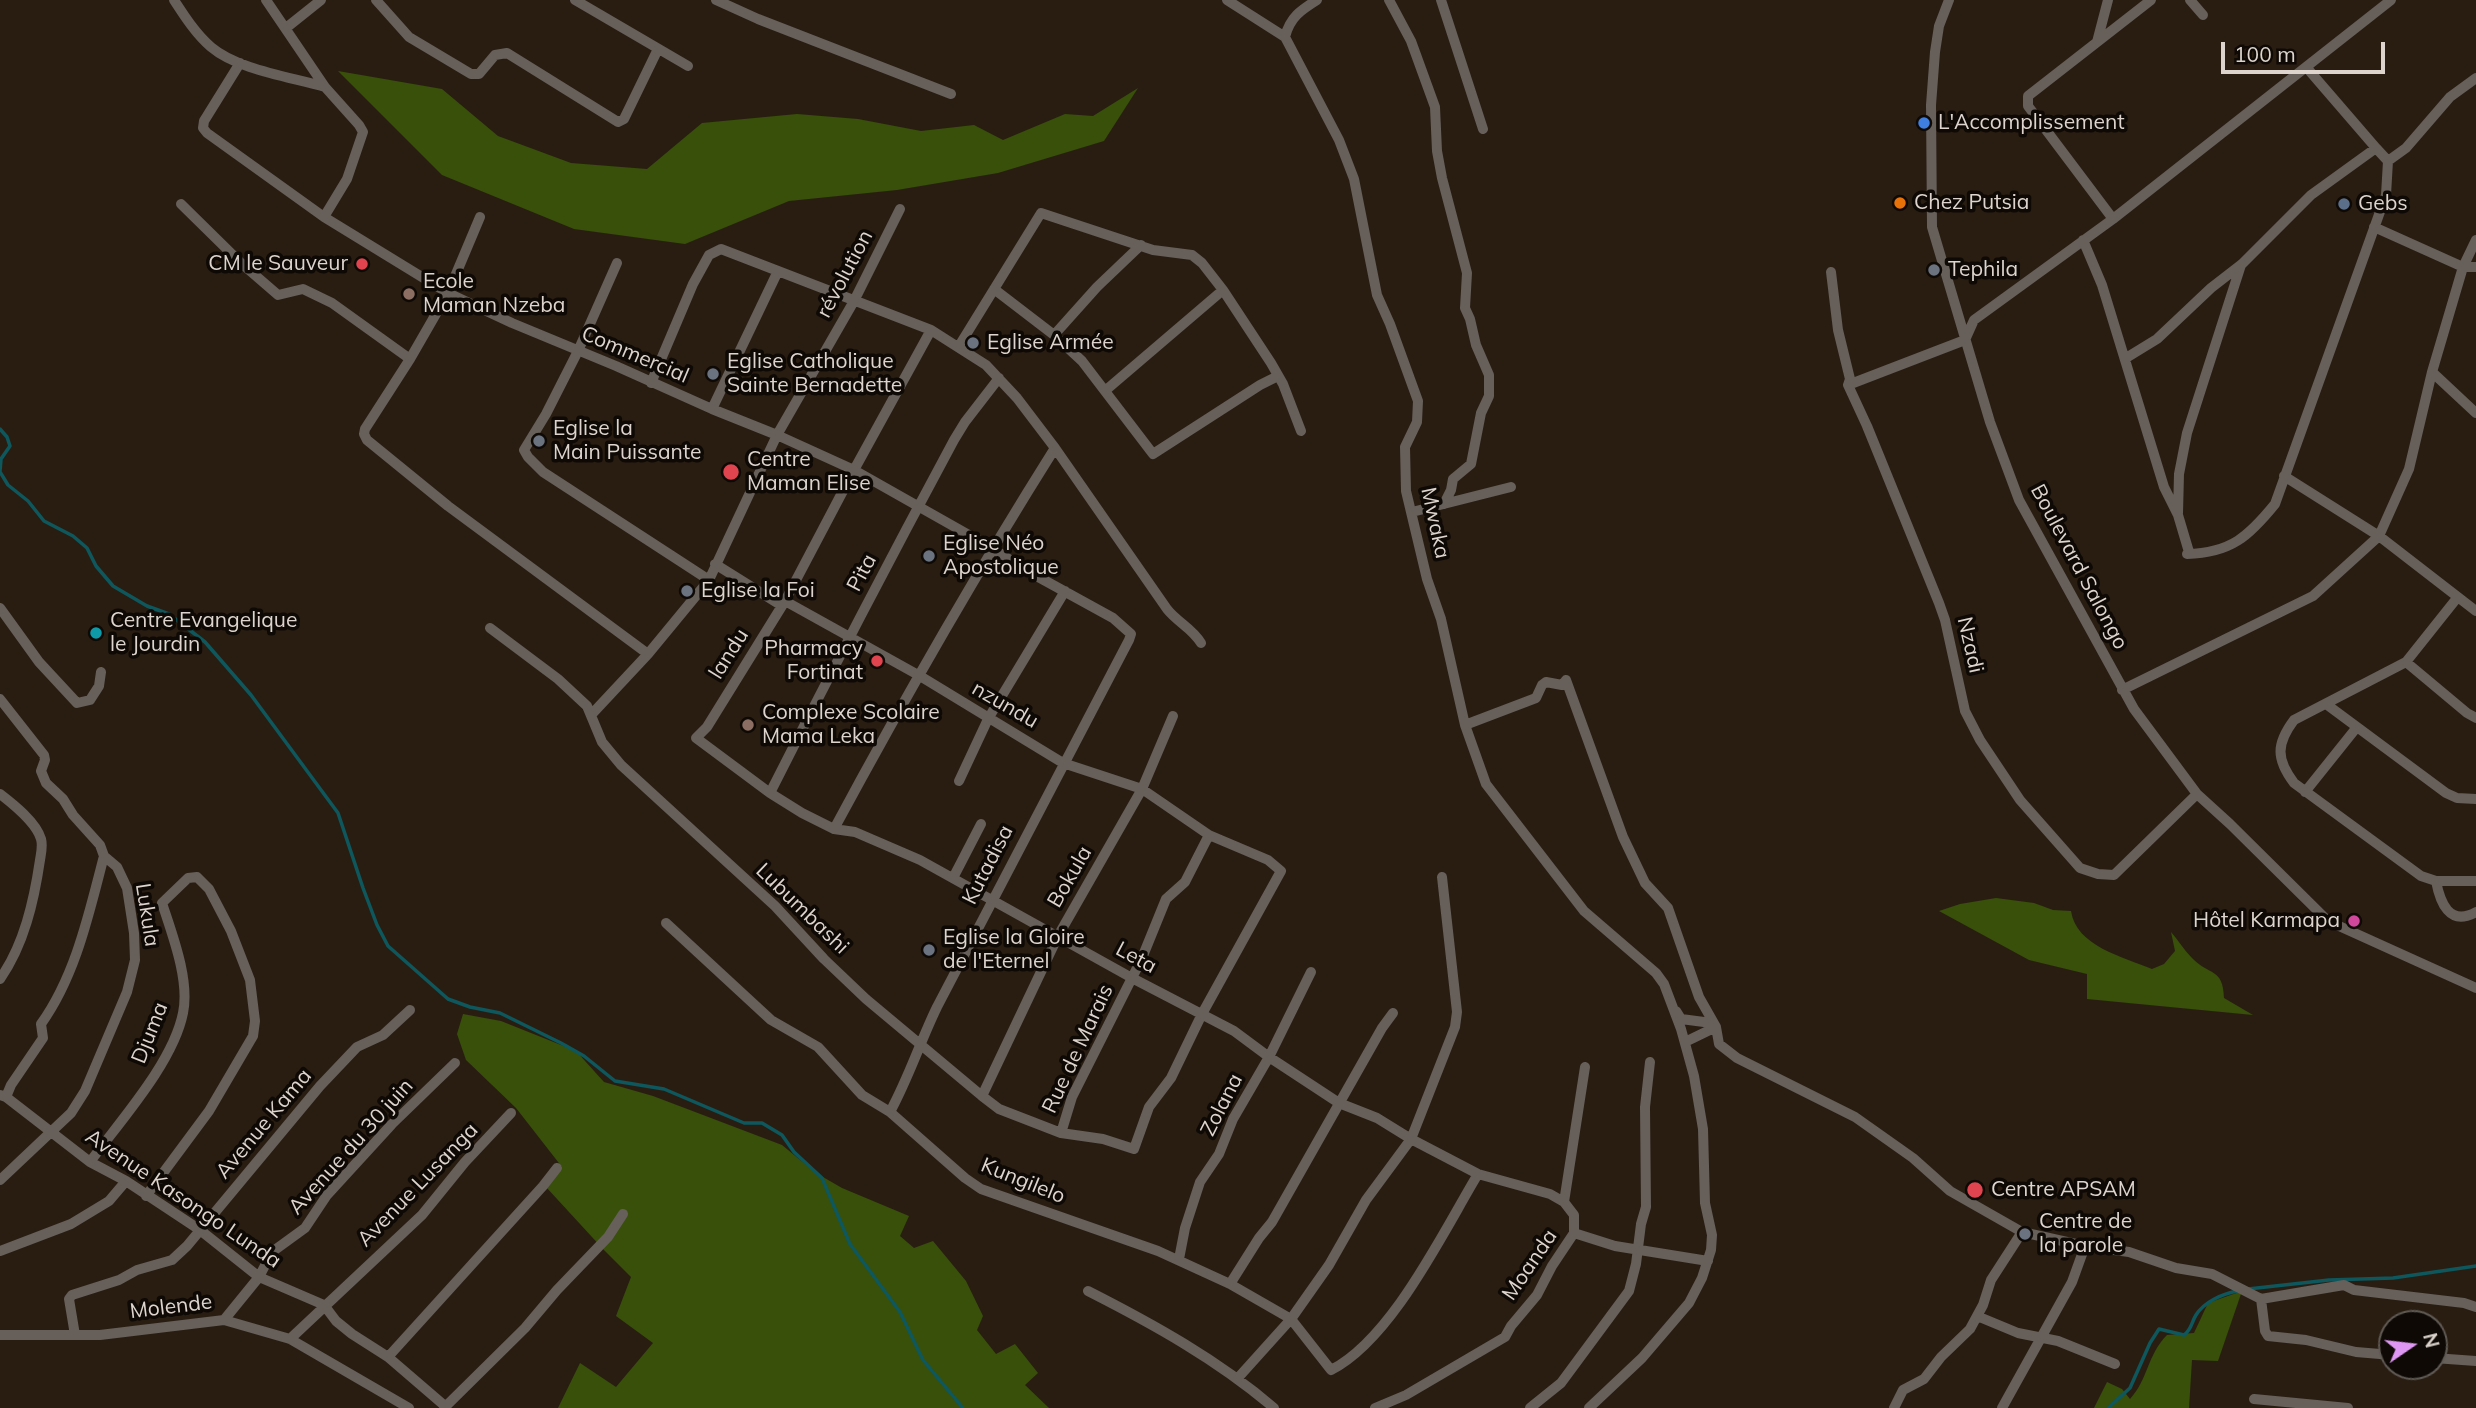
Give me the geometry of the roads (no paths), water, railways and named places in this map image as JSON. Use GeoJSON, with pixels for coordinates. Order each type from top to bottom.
{"type":"FeatureCollection","features":[{"type":"Feature","properties":{"kind":"street"},"geometry":{"type":"LineString","coordinates":[[174,0],[190,24],[212,48],[240,63],[325,87]]}},
{"type":"Feature","properties":{"kind":"street"},"geometry":{"type":"LineString","coordinates":[[266,0],[325,87],[363,132],[347,179],[324,217]]}},
{"type":"Feature","properties":{"kind":"street"},"geometry":{"type":"LineString","coordinates":[[286,28],[321,0]]}},
{"type":"Feature","properties":{"kind":"street"},"geometry":{"type":"LineString","coordinates":[[376,0],[409,37],[476,75],[495,55],[507,53],[613,120],[621,122],[658,49]]}},
{"type":"Feature","properties":{"kind":"street"},"geometry":{"type":"LineString","coordinates":[[575,0],[688,66]]}},
{"type":"Feature","properties":{"kind":"street"},"geometry":{"type":"LineString","coordinates":[[716,0],[951,94]]}},
{"type":"Feature","properties":{"kind":"street","name":"Mwaka"},"geometry":{"type":"LineString","coordinates":[[1227,0],[1285,37],[1339,140],[1354,179],[1377,295],[1418,401],[1417,422],[1405,447],[1406,491],[1427,579],[1441,619],[1465,724],[1486,784],[1584,911],[1656,973],[1664,984],[1667,997]]}},
{"type":"Feature","properties":{"kind":"street"},"geometry":{"type":"LineString","coordinates":[[1285,37],[1288,25],[1297,12],[1317,0]]}},
{"type":"Feature","properties":{"kind":"street"},"geometry":{"type":"LineString","coordinates":[[1389,0],[1411,41],[1435,107],[1437,151],[1442,178],[1467,273],[1465,308],[1476,345],[1489,375],[1489,396],[1481,413],[1471,464],[1453,479],[1444,504]]}},
{"type":"Feature","properties":{"kind":"street"},"geometry":{"type":"LineString","coordinates":[[1441,0],[1483,129]]}},
{"type":"Feature","properties":{"kind":"street","name":"Boulevard Salongo"},"geometry":{"type":"LineString","coordinates":[[1949,0],[1935,51],[1931,105],[1931,213],[1936,245],[1990,422],[2019,500],[2122,690],[2165,754],[2197,794],[2328,921],[2476,988]]}},
{"type":"Feature","properties":{"kind":"street"},"geometry":{"type":"LineString","coordinates":[[2097,42],[2108,0]]}},
{"type":"Feature","properties":{"kind":"street"},"geometry":{"type":"LineString","coordinates":[[2113,219],[2026,100],[2151,0]]}},
{"type":"Feature","properties":{"kind":"street"},"geometry":{"type":"LineString","coordinates":[[2190,0],[2203,15]]}},
{"type":"Feature","properties":{"kind":"street"},"geometry":{"type":"LineString","coordinates":[[2371,0],[2378,10]]}},
{"type":"Feature","properties":{"kind":"street"},"geometry":{"type":"LineString","coordinates":[[1848,385],[1965,340],[1974,320],[2113,219],[2391,0]]}},
{"type":"Feature","properties":{"kind":"street","name":"Commercial"},"geometry":{"type":"LineString","coordinates":[[240,63],[204,121],[203,128],[324,217],[448,293],[854,470],[1113,618],[1128,629],[1131,634],[1129,640]]}},
{"type":"Feature","properties":{"kind":"street"},"geometry":{"type":"LineString","coordinates":[[2083,240],[2102,285],[2164,487],[2178,515],[2188,554],[2224,549],[2248,534],[2275,504],[2386,195],[2388,161],[2307,68]]}},
{"type":"Feature","properties":{"kind":"street"},"geometry":{"type":"LineString","coordinates":[[2388,161],[2406,148],[2450,97],[2476,78]]}},
{"type":"Feature","properties":{"kind":"street"},"geometry":{"type":"LineString","coordinates":[[2126,358],[2157,339],[2211,288],[2242,264],[2311,195],[2376,148]]}},
{"type":"Feature","properties":{"kind":"street"},"geometry":{"type":"LineString","coordinates":[[181,204],[278,295],[303,289],[331,303],[411,359]]}},
{"type":"Feature","properties":{"kind":"street","name":"révolution"},"geometry":{"type":"LineString","coordinates":[[591,715],[648,654],[709,580],[777,435],[854,301],[900,209]]}},
{"type":"Feature","properties":{"kind":"street"},"geometry":{"type":"LineString","coordinates":[[959,346],[1041,213],[1153,250],[1192,255],[1202,263],[1223,290],[1278,376],[1301,431]]}},
{"type":"Feature","properties":{"kind":"street"},"geometry":{"type":"LineString","coordinates":[[480,217],[448,293],[364,434],[367,440],[448,506],[648,654]]}},
{"type":"Feature","properties":{"kind":"street"},"geometry":{"type":"LineString","coordinates":[[2374,227],[2463,267],[2476,267]]}},
{"type":"Feature","properties":{"kind":"street"},"geometry":{"type":"LineString","coordinates":[[2122,690],[2313,596],[2379,536],[2409,469],[2432,372],[2463,267],[2476,240]]}},
{"type":"Feature","properties":{"kind":"street"},"geometry":{"type":"LineString","coordinates":[[1055,335],[1097,287],[1141,245]]}},
{"type":"Feature","properties":{"kind":"street"},"geometry":{"type":"LineString","coordinates":[[651,383],[693,284],[709,255],[716,250],[726,250],[931,330],[986,365],[999,378],[1055,447],[1167,609],[1193,631],[1201,643]]}},
{"type":"Feature","properties":{"kind":"street"},"geometry":{"type":"LineString","coordinates":[[617,263],[547,414],[524,450],[543,472],[709,580]]}},
{"type":"Feature","properties":{"kind":"street"},"geometry":{"type":"LineString","coordinates":[[2178,515],[2179,474],[2187,433],[2242,264]]}},
{"type":"Feature","properties":{"kind":"street"},"geometry":{"type":"LineString","coordinates":[[712,409],[778,271]]}},
{"type":"Feature","properties":{"kind":"street"},"geometry":{"type":"LineString","coordinates":[[1831,272],[1838,330],[1850,379],[1848,385]]}},
{"type":"Feature","properties":{"kind":"street"},"geometry":{"type":"LineString","coordinates":[[995,289],[1055,335],[1082,360],[1153,454],[1278,376]]}},
{"type":"Feature","properties":{"kind":"street"},"geometry":{"type":"LineString","coordinates":[[1106,390],[1223,290]]}},
{"type":"Feature","properties":{"kind":"street","name":"landu"},"geometry":{"type":"LineString","coordinates":[[696,737],[706,727],[785,601],[931,330]]}},
{"type":"Feature","properties":{"kind":"street"},"geometry":{"type":"LineString","coordinates":[[2432,372],[2476,412]]}},
{"type":"Feature","properties":{"kind":"street","name":"Pita"},"geometry":{"type":"LineString","coordinates":[[770,793],[918,507],[965,422],[999,378]]}},
{"type":"Feature","properties":{"kind":"street","name":"Nzadi"},"geometry":{"type":"LineString","coordinates":[[1848,385],[1939,603],[1965,711],[1980,740],[2020,800],[2080,868],[2098,874],[2114,875],[2197,794]]}},
{"type":"Feature","properties":{"kind":"street"},"geometry":{"type":"LineString","coordinates":[[834,829],[992,548],[1055,447]]}},
{"type":"Feature","properties":{"kind":"street"},"geometry":{"type":"LineString","coordinates":[[2284,476],[2379,536],[2476,611]]}},
{"type":"Feature","properties":{"kind":"street"},"geometry":{"type":"LineString","coordinates":[[1412,512],[1511,487]]}},
{"type":"Feature","properties":{"kind":"street","name":"nzundu"},"geometry":{"type":"LineString","coordinates":[[715,564],[779,604],[785,601],[920,676],[1063,763],[1142,789],[1209,835],[1268,860],[1281,871],[1202,1014]]}},
{"type":"Feature","properties":{"kind":"street"},"geometry":{"type":"LineString","coordinates":[[959,781],[988,719],[1065,591]]}},
{"type":"Feature","properties":{"kind":"street"},"geometry":{"type":"LineString","coordinates":[[2457,598],[2406,662],[2294,720],[2282,737],[2279,749],[2287,774],[2305,792],[2421,876],[2436,881],[2476,881]]}},
{"type":"Feature","properties":{"kind":"street"},"geometry":{"type":"LineString","coordinates":[[0,608],[39,663],[77,703],[89,700],[99,686],[102,672]]}},
{"type":"Feature","properties":{"kind":"street","name":"Lubumbashi"},"geometry":{"type":"LineString","coordinates":[[490,628],[558,679],[587,706],[602,743],[621,765],[775,906],[866,999],[999,1109],[1061,1133],[1103,1139],[1134,1149],[1149,1107],[1171,1078],[1202,1014]]}},
{"type":"Feature","properties":{"kind":"street","name":"Kutadisa"},"geometry":{"type":"LineString","coordinates":[[890,1112],[915,1062],[919,1043],[1129,640]]}},
{"type":"Feature","properties":{"kind":"street"},"geometry":{"type":"LineString","coordinates":[[2406,662],[2476,718]]}},
{"type":"Feature","properties":{"kind":"street"},"geometry":{"type":"LineString","coordinates":[[1465,724],[1536,698],[1546,682],[1562,685],[1566,680],[1623,837],[1645,883],[1668,908],[1699,997],[1716,1027],[1719,1044],[1737,1058],[1855,1117],[1913,1158],[1950,1191],[2022,1232],[2085,1246],[2129,1252],[2176,1268],[2212,1274],[2262,1298],[2344,1285],[2354,1290],[2464,1303],[2476,1307]]}},
{"type":"Feature","properties":{"kind":"street","name":"Lukula"},"geometry":{"type":"LineString","coordinates":[[0,699],[44,755],[41,771],[46,783],[100,845],[104,856],[117,867],[127,888],[135,960],[127,992],[85,1091],[71,1113],[0,1180]]}},
{"type":"Feature","properties":{"kind":"street"},"geometry":{"type":"LineString","coordinates":[[2326,704],[2446,793],[2476,799]]}},
{"type":"Feature","properties":{"kind":"street","name":"Bokula"},"geometry":{"type":"LineString","coordinates":[[982,1096],[1058,936],[1142,789],[1173,716]]}},
{"type":"Feature","properties":{"kind":"street"},"geometry":{"type":"LineString","coordinates":[[2305,792],[2357,727]]}},
{"type":"Feature","properties":{"kind":"street","name":"Leta"},"geometry":{"type":"LineString","coordinates":[[696,737],[770,793],[802,813],[834,829],[855,832],[880,842],[953,878],[1132,978],[1234,1031],[1339,1103],[1377,1118],[1478,1174],[1550,1194],[1564,1202]]}},
{"type":"Feature","properties":{"kind":"street"},"geometry":{"type":"LineString","coordinates":[[0,794],[36,830],[41,838],[41,848],[37,890],[23,936],[0,979]]}},
{"type":"Feature","properties":{"kind":"street"},"geometry":{"type":"LineString","coordinates":[[953,878],[981,824]]}},
{"type":"Feature","properties":{"kind":"street","name":"Rue de Marais"},"geometry":{"type":"LineString","coordinates":[[1061,1133],[1072,1097],[1132,978],[1166,899],[1185,882],[1209,835]]}},
{"type":"Feature","properties":{"kind":"street"},"geometry":{"type":"LineString","coordinates":[[3,1096],[43,1038],[41,1024],[77,954],[104,856]]}},
{"type":"Feature","properties":{"kind":"street","name":"Djuma"},"geometry":{"type":"LineString","coordinates":[[90,1162],[160,1067],[183,1013],[184,994],[176,946],[162,903],[188,878],[197,877],[209,889],[231,931],[250,980],[255,1021],[253,1036],[209,1111],[146,1196]]}},
{"type":"Feature","properties":{"kind":"street"},"geometry":{"type":"LineString","coordinates":[[1237,1379],[1290,1319],[1329,1265],[1366,1200],[1411,1139],[1455,1027],[1457,1012],[1442,877]]}},
{"type":"Feature","properties":{"kind":"street"},"geometry":{"type":"LineString","coordinates":[[2436,881],[2441,904],[2448,911],[2459,915],[2476,912]]}},
{"type":"Feature","properties":{"kind":"street","name":"Kungilelo"},"geometry":{"type":"LineString","coordinates":[[666,923],[771,1020],[818,1047],[862,1095],[890,1112],[981,1189],[1179,1259],[1230,1283],[1290,1319],[1331,1370],[1369,1340],[1387,1321],[1427,1262],[1478,1174]]}},
{"type":"Feature","properties":{"kind":"street","name":"Zolana"},"geometry":{"type":"LineString","coordinates":[[1179,1259],[1185,1228],[1200,1182],[1219,1154],[1233,1119],[1269,1057],[1311,972]]}},
{"type":"Feature","properties":{"kind":"street"},"geometry":{"type":"LineString","coordinates":[[1667,997],[1681,1019],[1716,1027]]}},
{"type":"Feature","properties":{"kind":"street"},"geometry":{"type":"LineString","coordinates":[[1589,1408],[1642,1358],[1689,1303],[1697,1291],[1708,1261],[1712,1235],[1705,1203],[1703,1129],[1685,1042],[1667,997]]}},
{"type":"Feature","properties":{"kind":"street","name":"Avenue Kama"},"geometry":{"type":"LineString","coordinates":[[75,1335],[69,1299],[72,1295],[119,1280],[137,1270],[172,1260],[320,1086],[357,1047],[383,1035],[410,1010]]}},
{"type":"Feature","properties":{"kind":"street"},"geometry":{"type":"LineString","coordinates":[[1230,1283],[1272,1222],[1393,1013]]}},
{"type":"Feature","properties":{"kind":"street"},"geometry":{"type":"LineString","coordinates":[[1685,1042],[1716,1027]]}},
{"type":"Feature","properties":{"kind":"street"},"geometry":{"type":"LineString","coordinates":[[1530,1408],[1561,1383],[1629,1291],[1646,1207],[1646,1107],[1650,1062]]}},
{"type":"Feature","properties":{"kind":"street","name":"Avenue du 30 juin"},"geometry":{"type":"LineString","coordinates":[[224,1320],[259,1277],[272,1252],[304,1228],[327,1195],[392,1124],[455,1063]]}},
{"type":"Feature","properties":{"kind":"street","name":"Moanda"},"geometry":{"type":"LineString","coordinates":[[1375,1408],[1406,1395],[1505,1337],[1537,1295],[1574,1233],[1574,1215],[1564,1202],[1585,1067]]}},
{"type":"Feature","properties":{"kind":"street","name":"Avenue Kasongo Lunda"},"geometry":{"type":"LineString","coordinates":[[3,1096],[90,1162],[126,1181],[200,1230],[259,1277],[324,1305],[336,1321],[388,1357],[444,1407]]}},
{"type":"Feature","properties":{"kind":"street","name":"Avenue Lusanga"},"geometry":{"type":"LineString","coordinates":[[290,1339],[422,1215],[511,1113]]}},
{"type":"Feature","properties":{"kind":"street"},"geometry":{"type":"LineString","coordinates":[[388,1357],[557,1168]]}},
{"type":"Feature","properties":{"kind":"street"},"geometry":{"type":"LineString","coordinates":[[0,1251],[71,1224],[109,1201],[126,1181]]}},
{"type":"Feature","properties":{"kind":"street"},"geometry":{"type":"LineString","coordinates":[[444,1407],[525,1328],[556,1290],[608,1237],[623,1214]]}},
{"type":"Feature","properties":{"kind":"street"},"geometry":{"type":"LineString","coordinates":[[1894,1408],[1903,1390],[1924,1379],[1941,1357],[1970,1329],[1983,1305],[1991,1280],[2022,1232]]}},
{"type":"Feature","properties":{"kind":"street"},"geometry":{"type":"LineString","coordinates":[[1574,1233],[1608,1244],[1708,1261]]}},
{"type":"Feature","properties":{"kind":"street"},"geometry":{"type":"LineString","coordinates":[[2002,1408],[2072,1282],[2085,1246]]}},
{"type":"Feature","properties":{"kind":"street"},"geometry":{"type":"LineString","coordinates":[[1088,1291],[1149,1323],[1237,1379],[1273,1408]]}},
{"type":"Feature","properties":{"kind":"street"},"geometry":{"type":"LineString","coordinates":[[2262,1298],[2265,1331],[2268,1336],[2306,1340],[2378,1354]]}},
{"type":"Feature","properties":{"kind":"street"},"geometry":{"type":"LineString","coordinates":[[1977,1316],[2018,1333],[2058,1341],[2115,1364]]}},
{"type":"Feature","properties":{"kind":"street","name":"Molende"},"geometry":{"type":"LineString","coordinates":[[0,1335],[100,1335],[224,1320],[290,1339],[409,1408]]}},
{"type":"Feature","properties":{"kind":"street"},"geometry":{"type":"LineString","coordinates":[[2448,1359],[2476,1361]]}},
{"type":"Feature","properties":{"kind":"street"},"geometry":{"type":"LineString","coordinates":[[2254,1399],[2348,1408]]}},
{"type":"Feature","properties":{"kind":"waterway"},"geometry":{"type":"LineString","coordinates":[[0,429],[10,446],[1,459],[0,471]]}},
{"type":"Feature","properties":{"kind":"waterway"},"geometry":{"type":"LineString","coordinates":[[0,472],[8,485],[28,501],[44,521],[73,536],[87,548],[96,566],[113,586],[147,606],[169,614],[205,642],[251,695],[338,813],[363,888],[388,946],[448,999],[500,1013],[584,1056],[615,1081],[664,1089],[744,1123],[762,1123],[782,1135],[794,1152],[822,1178],[850,1244],[900,1312],[923,1360],[963,1408]]}},
{"type":"Feature","properties":{"kind":"waterway"},"geometry":{"type":"LineString","coordinates":[[2248,1289],[2329,1280],[2393,1278],[2476,1266]]}},
{"type":"Feature","properties":{"kind":"waterway"},"geometry":{"type":"LineString","coordinates":[[2108,1408],[2130,1388],[2159,1329],[2184,1335],[2204,1306],[2220,1296],[2237,1291]]}},
{"type":"Feature","properties":{"kind":"place","name":"L'Accomplissement"},"geometry":{"type":"Point","coordinates":[1924,123]}},
{"type":"Feature","properties":{"kind":"place","name":"Chez Putsia"},"geometry":{"type":"Point","coordinates":[1900,203]}},
{"type":"Feature","properties":{"kind":"place","name":"Gebs"},"geometry":{"type":"Point","coordinates":[2344,204]}},
{"type":"Feature","properties":{"kind":"place","name":"CM le Sauveur"},"geometry":{"type":"Point","coordinates":[362,264]}},
{"type":"Feature","properties":{"kind":"place","name":"Tephila"},"geometry":{"type":"Point","coordinates":[1934,270]}},
{"type":"Feature","properties":{"kind":"place","name":"Ecole Maman Nzeba"},"geometry":{"type":"Point","coordinates":[409,294]}},
{"type":"Feature","properties":{"kind":"place","name":"Eglise Armée"},"geometry":{"type":"Point","coordinates":[973,343]}},
{"type":"Feature","properties":{"kind":"place","name":"Eglise Catholique Sainte Bernadette"},"geometry":{"type":"Point","coordinates":[713,374]}},
{"type":"Feature","properties":{"kind":"place","name":"Eglise la Main Puissante"},"geometry":{"type":"Point","coordinates":[539,441]}},
{"type":"Feature","properties":{"kind":"place","name":"Centre Maman Elise"},"geometry":{"type":"Point","coordinates":[731,472]}},
{"type":"Feature","properties":{"kind":"place","name":"Eglise Néo Apostolique"},"geometry":{"type":"Point","coordinates":[929,556]}},
{"type":"Feature","properties":{"kind":"place","name":"Eglise la Foi"},"geometry":{"type":"Point","coordinates":[687,591]}},
{"type":"Feature","properties":{"kind":"place","name":"Centre Evangelique le Jourdin"},"geometry":{"type":"Point","coordinates":[96,633]}},
{"type":"Feature","properties":{"kind":"place","name":"Pharmacy Fortinat"},"geometry":{"type":"Point","coordinates":[877,661]}},
{"type":"Feature","properties":{"kind":"place","name":"Complexe Scolaire Mama Leka"},"geometry":{"type":"Point","coordinates":[748,725]}},
{"type":"Feature","properties":{"kind":"place","name":"Hôtel Karmapa"},"geometry":{"type":"Point","coordinates":[2354,921]}},
{"type":"Feature","properties":{"kind":"place","name":"Eglise la Gloire de l'Eternel"},"geometry":{"type":"Point","coordinates":[929,950]}},
{"type":"Feature","properties":{"kind":"place","name":"Centre APSAM"},"geometry":{"type":"Point","coordinates":[1975,1190]}},
{"type":"Feature","properties":{"kind":"place","name":"Centre de la parole"},"geometry":{"type":"Point","coordinates":[2025,1234]}}]}
